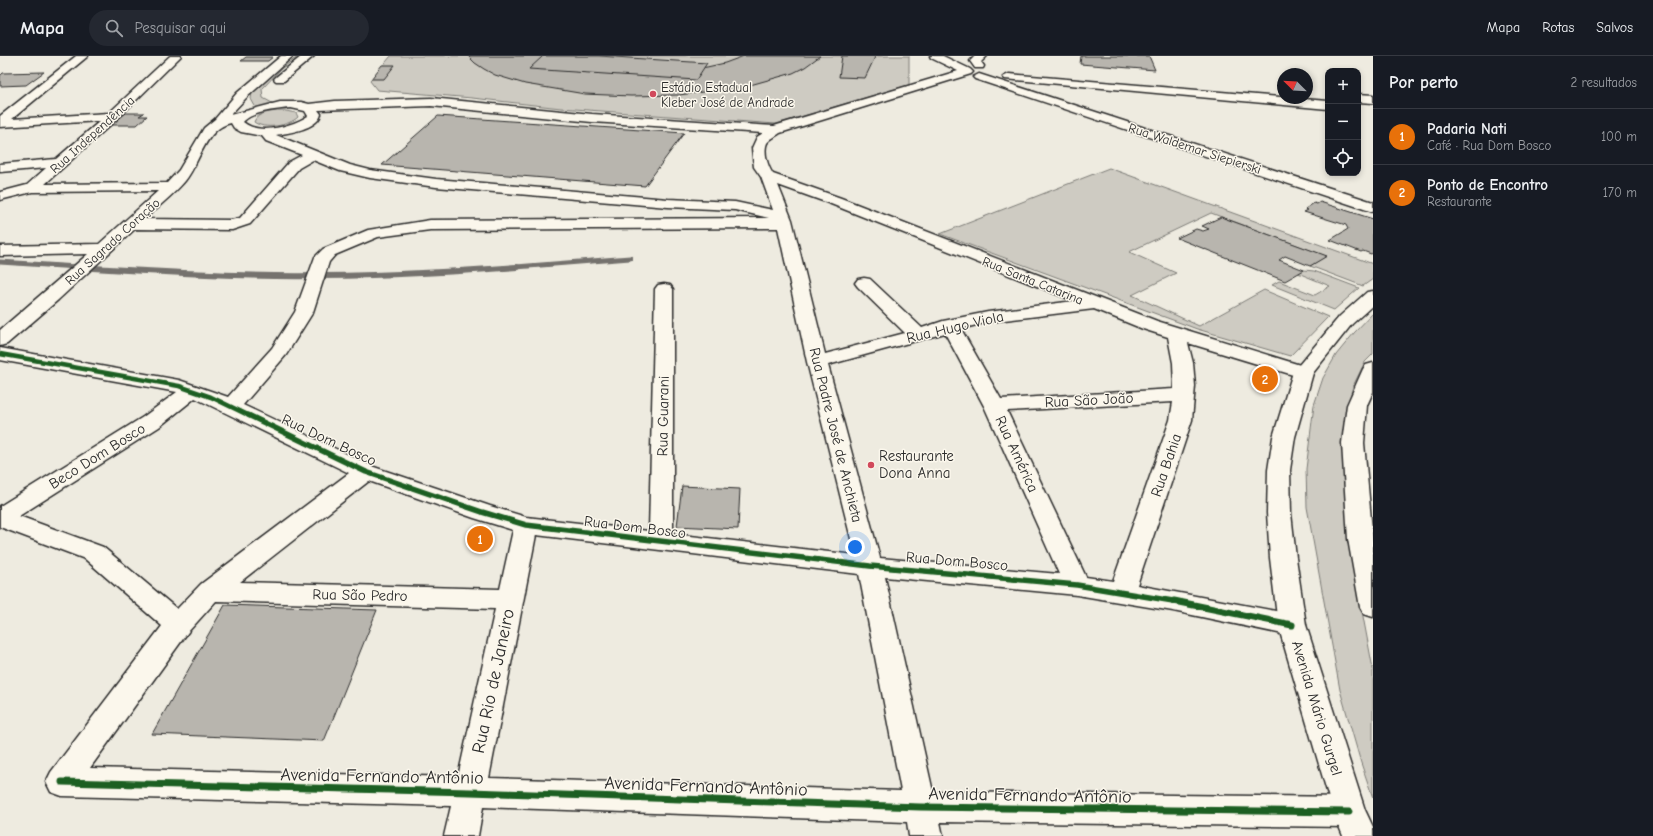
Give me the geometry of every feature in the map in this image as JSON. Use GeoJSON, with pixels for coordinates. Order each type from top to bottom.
{"type":"FeatureCollection","features":[{"type":"Feature","properties":{"kind":"street"},"geometry":{"type":"LineString","coordinates":[[0,123],[24,102],[83,56]]}},
{"type":"Feature","properties":{"kind":"street","name":"Rua Independência"},"geometry":{"type":"LineString","coordinates":[[0,196],[32,188],[112,117],[176,56]]}},
{"type":"Feature","properties":{"kind":"street","name":"Rua Sagrado Coração"},"geometry":{"type":"LineString","coordinates":[[0,340],[52,296],[171,187],[186,170],[196,150],[227,111],[254,85],[288,56]]}},
{"type":"Feature","properties":{"kind":"street"},"geometry":{"type":"LineString","coordinates":[[309,56],[272,92],[279,102],[308,108],[342,104],[431,102],[778,135]]}},
{"type":"Feature","properties":{"kind":"street"},"geometry":{"type":"LineString","coordinates":[[935,56],[985,70],[1234,92],[1325,105]]}},
{"type":"Feature","properties":{"kind":"street"},"geometry":{"type":"LineString","coordinates":[[943,56],[985,70]]}},
{"type":"Feature","properties":{"kind":"street","name":"Rua Waldemar Siepierski"},"geometry":{"type":"LineString","coordinates":[[985,70],[1017,89]]}},
{"type":"Feature","properties":{"kind":"street","name":"Rua Waldemar Siepierski"},"geometry":{"type":"LineString","coordinates":[[985,70],[1017,89],[1373,207]]}},
{"type":"Feature","properties":{"kind":"street","name":"Rua Padre José de Anchieta"},"geometry":{"type":"LineString","coordinates":[[923,822],[870,566],[817,362],[784,221],[770,184],[761,167],[759,148],[762,140],[778,135],[788,134],[799,129],[985,70]]}},
{"type":"Feature","properties":{"kind":"street"},"geometry":{"type":"LineString","coordinates":[[254,85],[238,125],[241,128],[268,132],[292,128],[309,122],[314,118],[315,114],[313,110],[308,108]]}},
{"type":"Feature","properties":{"kind":"street"},"geometry":{"type":"LineString","coordinates":[[1234,92],[1277,92]]}},
{"type":"Feature","properties":{"kind":"street"},"geometry":{"type":"LineString","coordinates":[[1313,95],[1325,96]]}},
{"type":"Feature","properties":{"kind":"street"},"geometry":{"type":"LineString","coordinates":[[1361,98],[1373,99]]}},
{"type":"Feature","properties":{"kind":"street"},"geometry":{"type":"LineString","coordinates":[[8,103],[24,102]]}},
{"type":"Feature","properties":{"kind":"street"},"geometry":{"type":"LineString","coordinates":[[215,126],[220,126],[269,107],[293,106]]}},
{"type":"Feature","properties":{"kind":"street"},"geometry":{"type":"LineString","coordinates":[[1361,108],[1373,109]]}},
{"type":"Feature","properties":{"kind":"street"},"geometry":{"type":"LineString","coordinates":[[0,123],[112,117]]}},
{"type":"Feature","properties":{"kind":"street"},"geometry":{"type":"LineString","coordinates":[[268,132],[268,135],[271,138],[312,155],[345,168],[370,174],[402,179],[668,203],[735,206],[761,211],[784,221]]}},
{"type":"Feature","properties":{"kind":"street"},"geometry":{"type":"LineString","coordinates":[[132,224],[232,226],[240,224],[245,221],[294,165],[312,155]]}},
{"type":"Feature","properties":{"kind":"street"},"geometry":{"type":"LineString","coordinates":[[735,206],[756,200],[770,184],[773,162]]}},
{"type":"Feature","properties":{"kind":"street"},"geometry":{"type":"LineString","coordinates":[[0,168],[60,163]]}},
{"type":"Feature","properties":{"kind":"street","name":"Rua Santa Catarina"},"geometry":{"type":"LineString","coordinates":[[770,184],[873,216],[1095,304],[1177,334],[1303,372]]}},
{"type":"Feature","properties":{"kind":"street"},"geometry":{"type":"LineString","coordinates":[[32,188],[171,187]]}},
{"type":"Feature","properties":{"kind":"street"},"geometry":{"type":"LineString","coordinates":[[231,406],[279,351],[304,312],[321,261],[329,252],[374,233],[430,225],[784,221]]}},
{"type":"Feature","properties":{"kind":"street"},"geometry":{"type":"LineString","coordinates":[[0,250],[102,250]]}},
{"type":"Feature","properties":{"kind":"street"},"geometry":{"type":"LineString","coordinates":[[864,283],[918,334]]}},
{"type":"Feature","properties":{"kind":"street","name":"Rua Guarani"},"geometry":{"type":"LineString","coordinates":[[661,542],[664,289]]}},
{"type":"Feature","properties":{"kind":"street","name":"Avenida Mário Gurgel"},"geometry":{"type":"LineString","coordinates":[[1354,824],[1292,624],[1283,558],[1279,513],[1280,470],[1284,437],[1303,372],[1346,320],[1373,296]]}},
{"type":"Feature","properties":{"kind":"street","name":"Rua Hugo Viola"},"geometry":{"type":"LineString","coordinates":[[817,362],[950,325],[988,317],[1095,304]]}},
{"type":"Feature","properties":{"kind":"street","name":"Rua América"},"geometry":{"type":"LineString","coordinates":[[950,325],[994,406],[1077,585]]}},
{"type":"Feature","properties":{"kind":"street","name":"Rua Bahia"},"geometry":{"type":"LineString","coordinates":[[1122,592],[1181,420],[1184,395],[1183,363],[1177,334]]}},
{"type":"Feature","properties":{"kind":"street","name":"Rua Dom Bosco"},"geometry":{"type":"LineString","coordinates":[[0,354],[160,382],[211,397],[366,472],[482,512],[526,525],[870,566],[1077,585],[1292,624]]}},
{"type":"Feature","properties":{"kind":"street"},"geometry":{"type":"LineString","coordinates":[[1373,369],[1357,405],[1354,443],[1360,539],[1373,607]]}},
{"type":"Feature","properties":{"kind":"street","name":"Beco Dom Bosco"},"geometry":{"type":"LineString","coordinates":[[0,518],[151,422],[192,391]]}},
{"type":"Feature","properties":{"kind":"street","name":"Rua São João"},"geometry":{"type":"LineString","coordinates":[[994,406],[1184,395]]}},
{"type":"Feature","properties":{"kind":"street"},"geometry":{"type":"LineString","coordinates":[[0,518],[94,553],[178,625],[210,591],[366,472]]}},
{"type":"Feature","properties":{"kind":"street","name":"Rua Rio de Janeiro"},"geometry":{"type":"LineString","coordinates":[[461,836],[526,525]]}},
{"type":"Feature","properties":{"kind":"street","name":"Rua São Pedro"},"geometry":{"type":"LineString","coordinates":[[210,591],[510,599]]}},
{"type":"Feature","properties":{"kind":"street","name":"Avenida Fernando Antônio"},"geometry":{"type":"LineString","coordinates":[[178,625],[62,782],[470,792],[923,822],[1354,824]]}},
{"type":"Feature","properties":{"kind":"shaded area"},"geometry":{"type":"Polygon","coordinates":[[[293,56],[299,56],[282,68],[262,89],[263,98],[274,104],[256,108],[251,99],[252,92],[293,56]]]}},
{"type":"Feature","properties":{"kind":"shaded area","name":"Estádio Estadual Kleber José de Andrade"},"geometry":{"type":"Polygon","coordinates":[[[391,56],[909,56],[909,85],[776,124],[561,108],[472,98],[377,90],[370,81],[391,56]]]}},
{"type":"Feature","properties":{"kind":"shaded area"},"geometry":{"type":"Polygon","coordinates":[[[286,111],[296,113],[298,117],[289,123],[276,126],[264,126],[254,122],[256,118],[263,114],[286,111]]]}},
{"type":"Feature","properties":{"kind":"shaded area"},"geometry":{"type":"Polygon","coordinates":[[[1109,168],[1373,264],[1373,279],[1363,286],[1310,266],[1326,256],[1211,213],[1129,252],[1176,273],[1132,295],[1199,326],[1264,290],[1328,317],[1290,356],[1197,329],[940,234],[1109,168]]]}},
{"type":"Feature","properties":{"kind":"shaded area"},"geometry":{"type":"Polygon","coordinates":[[[1304,270],[1314,271],[1359,288],[1334,310],[1272,285],[1279,281],[1315,295],[1330,286],[1298,273],[1304,270]]]}},
{"type":"Feature","properties":{"kind":"shaded area"},"geometry":{"type":"Polygon","coordinates":[[[1373,313],[1373,354],[1365,362],[1353,386],[1346,413],[1344,444],[1353,564],[1373,669],[1373,798],[1361,763],[1340,690],[1307,507],[1306,469],[1314,405],[1323,378],[1336,355],[1373,313]]]}},
{"type":"Feature","properties":{"kind":"building"},"geometry":{"type":"Polygon","coordinates":[[[468,56],[543,56],[563,64],[580,68],[643,73],[707,67],[725,63],[744,56],[820,56],[805,67],[793,73],[743,87],[679,95],[631,96],[585,94],[525,84],[495,75],[475,63],[468,56]]]}},
{"type":"Feature","properties":{"kind":"building"},"geometry":{"type":"Polygon","coordinates":[[[543,56],[599,56],[707,63],[696,80],[529,69],[543,56]]]}},
{"type":"Feature","properties":{"kind":"building"},"geometry":{"type":"Polygon","coordinates":[[[842,56],[875,57],[865,78],[839,77],[842,56]]]}},
{"type":"Feature","properties":{"kind":"building"},"geometry":{"type":"Polygon","coordinates":[[[1081,56],[1149,56],[1155,70],[1080,64],[1081,56]]]}},
{"type":"Feature","properties":{"kind":"building"},"geometry":{"type":"Polygon","coordinates":[[[246,57],[273,57],[268,61],[241,61],[246,57]]]}},
{"type":"Feature","properties":{"kind":"building"},"geometry":{"type":"Polygon","coordinates":[[[382,65],[395,65],[384,79],[371,79],[382,65]]]}},
{"type":"Feature","properties":{"kind":"building"},"geometry":{"type":"Polygon","coordinates":[[[44,72],[26,85],[0,86],[0,76],[3,73],[44,72]]]}},
{"type":"Feature","properties":{"kind":"building"},"geometry":{"type":"Polygon","coordinates":[[[126,113],[144,113],[139,116],[147,116],[137,125],[111,125],[126,113]]]}},
{"type":"Feature","properties":{"kind":"building"},"geometry":{"type":"Polygon","coordinates":[[[438,116],[684,133],[645,186],[382,165],[438,116]]]}},
{"type":"Feature","properties":{"kind":"building"},"geometry":{"type":"Polygon","coordinates":[[[1320,202],[1373,219],[1373,253],[1361,252],[1330,240],[1348,229],[1346,225],[1304,212],[1308,210],[1305,209],[1314,203],[1317,204],[1320,202]]]}},
{"type":"Feature","properties":{"kind":"building"},"geometry":{"type":"Polygon","coordinates":[[[1221,217],[1327,256],[1310,266],[1285,256],[1279,260],[1304,270],[1285,281],[1177,238],[1196,229],[1203,231],[1209,229],[1202,226],[1221,217]]]}},
{"type":"Feature","properties":{"kind":"building"},"geometry":{"type":"Polygon","coordinates":[[[682,486],[740,489],[738,529],[677,526],[682,486]]]}},
{"type":"Feature","properties":{"kind":"building"},"geometry":{"type":"Polygon","coordinates":[[[225,605],[377,610],[324,741],[152,734],[225,605]]]}},
{"type":"Feature","properties":{"kind":"waterway"},"geometry":{"type":"LineString","coordinates":[[509,268],[630,258]]}},
{"type":"Feature","properties":{"kind":"waterway"},"geometry":{"type":"LineString","coordinates":[[0,262],[81,267]]}},
{"type":"Feature","properties":{"kind":"waterway"},"geometry":{"type":"LineString","coordinates":[[77,267],[81,267]]}},
{"type":"Feature","properties":{"kind":"waterway"},"geometry":{"type":"LineString","coordinates":[[81,267],[200,274],[304,276],[396,274],[509,268]]}},
{"type":"Feature","properties":{"kind":"waterway"},"geometry":{"type":"LineString","coordinates":[[81,267],[93,268]]}},
{"type":"Feature","properties":{"kind":"waterway"},"geometry":{"type":"LineString","coordinates":[[509,268],[517,267]]}},
{"type":"Feature","properties":{"kind":"waterway"},"geometry":{"type":"LineString","coordinates":[[503,268],[509,268]]}},
{"type":"Feature","properties":{"kind":"cycle path"},"geometry":{"type":"LineString","coordinates":[[0,354],[179,386],[211,397],[366,472],[482,512],[526,525],[870,566],[1077,585],[1173,601],[1292,625]]}},
{"type":"Feature","properties":{"kind":"cycle path"},"geometry":{"type":"LineString","coordinates":[[62,782],[470,792],[920,807],[1349,812]]}},
{"type":"Feature","properties":{"kind":"place","name":"Estádio Estadual Kleber José de Andrade"},"geometry":{"type":"Point","coordinates":[653,94]}},
{"type":"Feature","properties":{"kind":"place","name":"Ponto de Encontro"},"geometry":{"type":"Point","coordinates":[1265,379]}},
{"type":"Feature","properties":{"kind":"place","name":"Restaurante Dona Anna"},"geometry":{"type":"Point","coordinates":[871,465]}},
{"type":"Feature","properties":{"kind":"place","name":"Padaria Nati"},"geometry":{"type":"Point","coordinates":[480,539]}}]}
